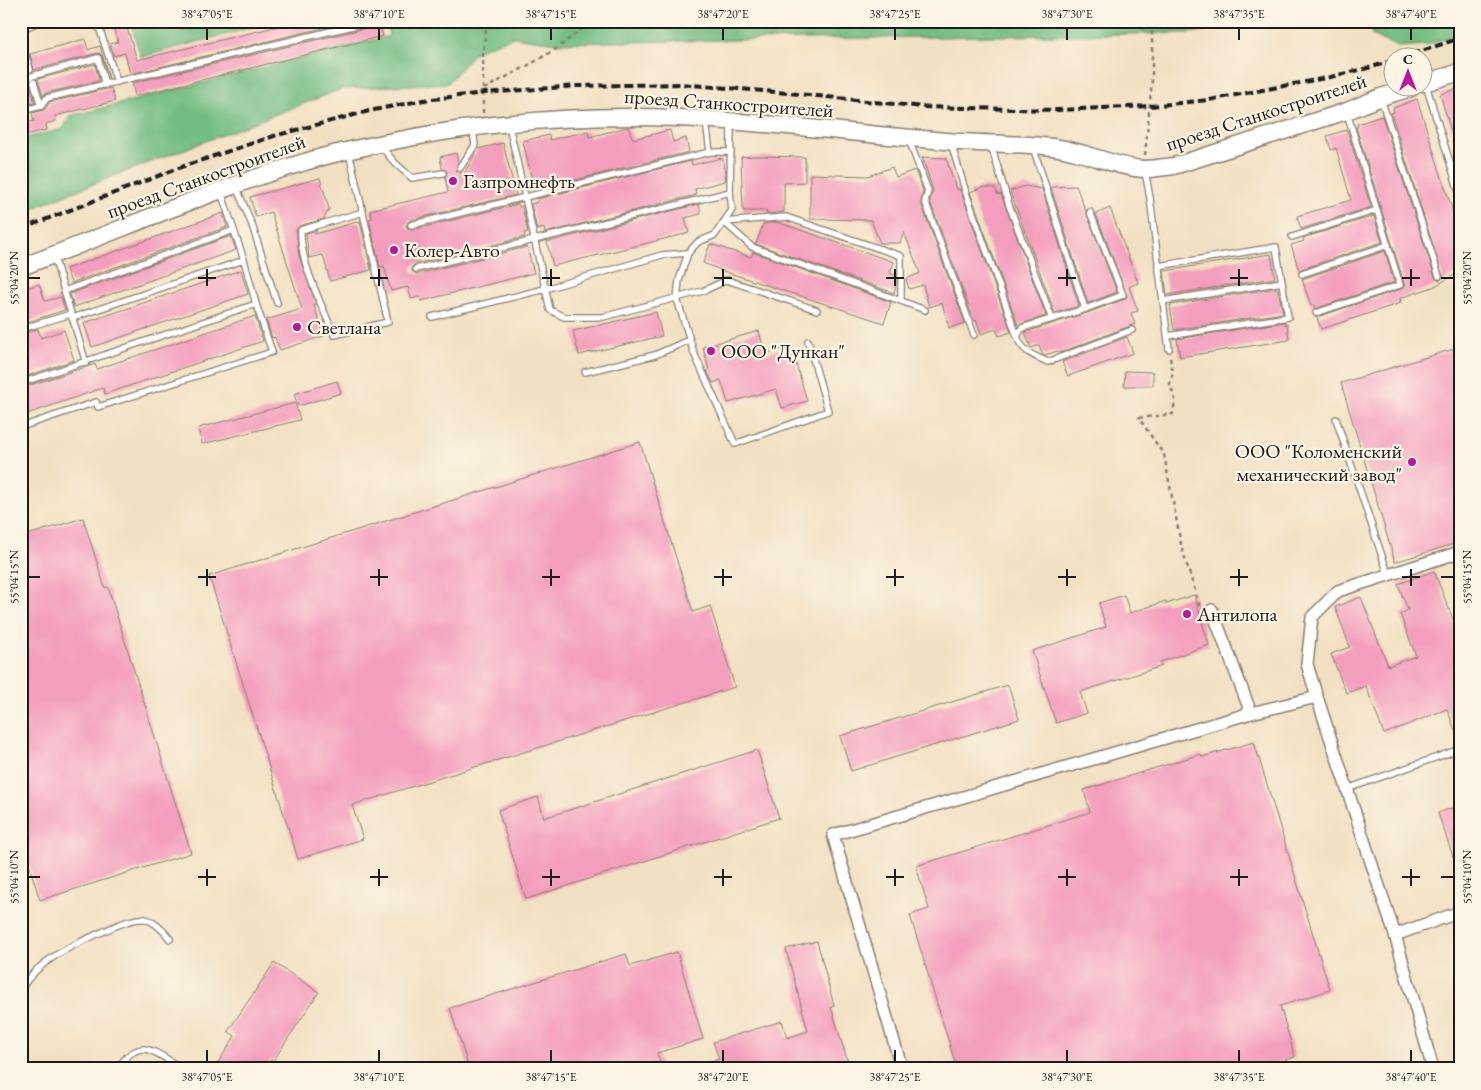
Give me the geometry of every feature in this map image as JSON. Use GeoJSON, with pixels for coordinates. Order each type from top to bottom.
{"type":"FeatureCollection","features":[{"type":"Feature","properties":{"kind":"main road","name":"проезд Станкостроителей"},"geometry":{"type":"LineString","coordinates":[[1434,80],[1460,72]]}},
{"type":"Feature","properties":{"kind":"main road","name":"проезд Станкостроителей"},"geometry":{"type":"LineString","coordinates":[[21,267],[227,187],[307,161],[379,144],[509,123],[569,118],[705,119],[908,138],[1059,147],[1145,169],[1174,166],[1347,111],[1384,96]]}},
{"type":"Feature","properties":{"kind":"street"},"geometry":{"type":"LineString","coordinates":[[21,26],[34,21]]}},
{"type":"Feature","properties":{"kind":"street"},"geometry":{"type":"LineString","coordinates":[[1433,1069],[1395,935],[1307,664],[1312,617],[1338,591],[1460,552]]}},
{"type":"Feature","properties":{"kind":"street"},"geometry":{"type":"LineString","coordinates":[[1212,610],[1251,713]]}},
{"type":"Feature","properties":{"kind":"street"},"geometry":{"type":"LineString","coordinates":[[902,1069],[833,836],[1251,713],[1317,697]]}},
{"type":"Feature","properties":{"kind":"street"},"geometry":{"type":"LineString","coordinates":[[1395,935],[1460,912]]}},
{"type":"Feature","properties":{"kind":"lane"},"geometry":{"type":"LineString","coordinates":[[97,21],[117,82]]}},
{"type":"Feature","properties":{"kind":"lane"},"geometry":{"type":"LineString","coordinates":[[21,111],[41,106],[47,98],[374,21]]}},
{"type":"Feature","properties":{"kind":"lane"},"geometry":{"type":"LineString","coordinates":[[21,42],[30,69]]}},
{"type":"Feature","properties":{"kind":"lane"},"geometry":{"type":"LineString","coordinates":[[21,79],[98,58],[105,85]]}},
{"type":"Feature","properties":{"kind":"lane"},"geometry":{"type":"LineString","coordinates":[[34,82],[41,106]]}},
{"type":"Feature","properties":{"kind":"lane"},"geometry":{"type":"LineString","coordinates":[[1380,97],[1440,276]]}},
{"type":"Feature","properties":{"kind":"lane"},"geometry":{"type":"LineString","coordinates":[[1425,98],[1460,194]]}},
{"type":"Feature","properties":{"kind":"lane"},"geometry":{"type":"LineString","coordinates":[[1316,313],[1400,285],[1347,111]]}},
{"type":"Feature","properties":{"kind":"lane"},"geometry":{"type":"LineString","coordinates":[[705,119],[710,152]]}},
{"type":"Feature","properties":{"kind":"lane"},"geometry":{"type":"LineString","coordinates":[[732,121],[730,192],[732,210],[715,235],[698,242],[688,253],[679,280],[677,299],[689,340],[735,444],[828,411],[808,341]]}},
{"type":"Feature","properties":{"kind":"lane"},"geometry":{"type":"LineString","coordinates":[[509,123],[550,310],[564,317],[603,317],[677,299],[703,291],[726,280],[817,310]]}},
{"type":"Feature","properties":{"kind":"lane"},"geometry":{"type":"LineString","coordinates":[[460,168],[475,145],[478,127]]}},
{"type":"Feature","properties":{"kind":"lane"},"geometry":{"type":"LineString","coordinates":[[908,138],[928,191],[926,201],[974,335]]}},
{"type":"Feature","properties":{"kind":"lane"},"geometry":{"type":"LineString","coordinates":[[950,141],[966,193],[1020,346],[1048,362],[1132,330]]}},
{"type":"Feature","properties":{"kind":"lane"},"geometry":{"type":"LineString","coordinates":[[990,143],[1009,204],[1052,319]]}},
{"type":"Feature","properties":{"kind":"lane"},"geometry":{"type":"LineString","coordinates":[[379,144],[395,163],[412,178],[444,173]]}},
{"type":"Feature","properties":{"kind":"lane"},"geometry":{"type":"LineString","coordinates":[[1032,144],[1085,309]]}},
{"type":"Feature","properties":{"kind":"lane"},"geometry":{"type":"LineString","coordinates":[[348,150],[363,212],[388,322],[334,335],[306,264],[300,242],[301,230],[363,212]]}},
{"type":"Feature","properties":{"kind":"lane"},"geometry":{"type":"LineString","coordinates":[[410,226],[710,152],[731,152]]}},
{"type":"Feature","properties":{"kind":"lane"},"geometry":{"type":"LineString","coordinates":[[1145,169],[1169,349]]}},
{"type":"Feature","properties":{"kind":"lane"},"geometry":{"type":"LineString","coordinates":[[21,426],[96,402],[98,407],[272,352],[234,230],[227,187]]}},
{"type":"Feature","properties":{"kind":"lane"},"geometry":{"type":"LineString","coordinates":[[227,187],[252,225],[277,303]]}},
{"type":"Feature","properties":{"kind":"lane"},"geometry":{"type":"LineString","coordinates":[[416,269],[730,192]]}},
{"type":"Feature","properties":{"kind":"lane"},"geometry":{"type":"LineString","coordinates":[[1292,237],[1377,210]]}},
{"type":"Feature","properties":{"kind":"lane"},"geometry":{"type":"LineString","coordinates":[[1017,336],[1022,328],[1085,309],[1123,295],[1090,212]]}},
{"type":"Feature","properties":{"kind":"lane"},"geometry":{"type":"LineString","coordinates":[[724,222],[786,217],[901,256],[901,301]]}},
{"type":"Feature","properties":{"kind":"lane"},"geometry":{"type":"LineString","coordinates":[[724,222],[752,247],[925,310]]}},
{"type":"Feature","properties":{"kind":"lane"},"geometry":{"type":"LineString","coordinates":[[64,291],[234,230]]}},
{"type":"Feature","properties":{"kind":"lane"},"geometry":{"type":"LineString","coordinates":[[1302,274],[1388,245]]}},
{"type":"Feature","properties":{"kind":"lane"},"geometry":{"type":"LineString","coordinates":[[1158,266],[1276,247],[1288,317],[1168,336]]}},
{"type":"Feature","properties":{"kind":"lane"},"geometry":{"type":"LineString","coordinates":[[432,317],[545,289],[662,255],[688,253]]}},
{"type":"Feature","properties":{"kind":"lane"},"geometry":{"type":"LineString","coordinates":[[54,255],[86,363]]}},
{"type":"Feature","properties":{"kind":"lane"},"geometry":{"type":"LineString","coordinates":[[21,329],[72,316],[244,260]]}},
{"type":"Feature","properties":{"kind":"lane"},"geometry":{"type":"LineString","coordinates":[[1163,301],[1282,282]]}},
{"type":"Feature","properties":{"kind":"lane"},"geometry":{"type":"LineString","coordinates":[[21,383],[86,363],[256,304]]}},
{"type":"Feature","properties":{"kind":"lane"},"geometry":{"type":"LineString","coordinates":[[585,372],[655,355],[689,340]]}},
{"type":"Feature","properties":{"kind":"lane"},"geometry":{"type":"LineString","coordinates":[[1336,419],[1388,574]]}},
{"type":"Feature","properties":{"kind":"lane"},"geometry":{"type":"LineString","coordinates":[[1347,789],[1460,749]]}},
{"type":"Feature","properties":{"kind":"lane"},"geometry":{"type":"LineString","coordinates":[[21,989],[28,978],[52,958],[84,939],[121,924],[140,918],[163,929],[170,939]]}},
{"type":"Feature","properties":{"kind":"lane"},"geometry":{"type":"LineString","coordinates":[[117,1069],[130,1052],[138,1049],[158,1053],[173,1063]]}},
{"type":"Feature","properties":{"kind":"path"},"geometry":{"type":"LineString","coordinates":[[478,127],[484,89],[483,53],[488,21]]}},
{"type":"Feature","properties":{"kind":"path"},"geometry":{"type":"LineString","coordinates":[[484,89],[544,56],[593,21]]}},
{"type":"Feature","properties":{"kind":"path"},"geometry":{"type":"LineString","coordinates":[[761,21],[811,21]]}},
{"type":"Feature","properties":{"kind":"path"},"geometry":{"type":"LineString","coordinates":[[1145,169],[1152,80],[1152,21]]}},
{"type":"Feature","properties":{"kind":"path"},"geometry":{"type":"LineString","coordinates":[[1169,349],[1173,372],[1170,384],[1175,400],[1173,414],[1140,418],[1164,455],[1182,549],[1202,613],[1212,610]]}},
{"type":"Feature","properties":{"kind":"green space"},"geometry":{"type":"Polygon","coordinates":[[[130,21],[137,21],[148,28],[173,33],[226,21],[278,21],[141,57],[130,21]]]}},
{"type":"Feature","properties":{"kind":"green space"},"geometry":{"type":"Polygon","coordinates":[[[387,21],[1260,21],[1191,33],[556,43],[513,37],[476,51],[448,83],[342,89],[62,196],[21,214],[21,139],[63,129],[70,116],[389,36],[387,21]]]}},
{"type":"Feature","properties":{"kind":"green space"},"geometry":{"type":"Polygon","coordinates":[[[1370,21],[1460,21],[1460,33],[1427,45],[1398,47],[1372,35],[1370,21]]]}},
{"type":"Feature","properties":{"kind":"building"},"geometry":{"type":"Polygon","coordinates":[[[111,21],[125,21],[137,60],[300,21],[352,21],[130,74],[125,53],[114,56],[110,44],[118,42],[111,21]]]}},
{"type":"Feature","properties":{"kind":"building"},"geometry":{"type":"Polygon","coordinates":[[[379,21],[383,36],[135,96],[132,83],[375,26],[379,21]]]}},
{"type":"Feature","properties":{"kind":"building"},"geometry":{"type":"Polygon","coordinates":[[[85,39],[88,50],[100,46],[109,79],[102,56],[99,53],[34,70],[30,54],[85,39]]]}},
{"type":"Feature","properties":{"kind":"building"},"geometry":{"type":"Polygon","coordinates":[[[95,64],[99,81],[46,93],[43,96],[38,79],[95,64]]]}},
{"type":"Feature","properties":{"kind":"building"},"geometry":{"type":"Polygon","coordinates":[[[29,82],[35,103],[21,104],[21,84],[29,82]]]}},
{"type":"Feature","properties":{"kind":"building"},"geometry":{"type":"Polygon","coordinates":[[[111,88],[115,101],[55,116],[56,121],[46,124],[47,130],[21,136],[21,124],[34,121],[32,113],[44,110],[50,102],[111,88]]]}},
{"type":"Feature","properties":{"kind":"building"},"geometry":{"type":"Polygon","coordinates":[[[1460,88],[1460,150],[1457,151],[1440,94],[1460,88]]]}},
{"type":"Feature","properties":{"kind":"building"},"geometry":{"type":"Polygon","coordinates":[[[1417,99],[1460,234],[1460,272],[1433,287],[1400,298],[1401,303],[1321,329],[1317,317],[1401,289],[1405,286],[1356,127],[1358,127],[1357,124],[1382,116],[1435,277],[1439,281],[1443,277],[1391,113],[1394,112],[1393,108],[1417,99]]]}},
{"type":"Feature","properties":{"kind":"building"},"geometry":{"type":"Polygon","coordinates":[[[628,127],[633,139],[670,130],[673,142],[686,138],[689,152],[534,190],[523,141],[549,135],[550,140],[588,131],[589,137],[628,127]]]}},
{"type":"Feature","properties":{"kind":"building"},"geometry":{"type":"Polygon","coordinates":[[[1347,130],[1371,207],[1301,229],[1297,216],[1351,200],[1336,148],[1331,150],[1327,136],[1347,130]]]}},
{"type":"Feature","properties":{"kind":"building"},"geometry":{"type":"Polygon","coordinates":[[[503,143],[516,195],[410,220],[406,226],[412,230],[518,204],[519,207],[522,206],[528,232],[524,233],[525,237],[415,264],[412,267],[412,271],[417,274],[527,247],[534,273],[421,301],[420,297],[411,299],[408,287],[391,291],[384,266],[380,267],[369,219],[372,218],[370,210],[448,192],[445,177],[447,172],[442,168],[440,157],[456,153],[458,162],[456,170],[461,173],[462,177],[478,149],[503,143]]]}},
{"type":"Feature","properties":{"kind":"building"},"geometry":{"type":"Polygon","coordinates":[[[741,157],[805,157],[805,182],[784,183],[784,212],[766,214],[767,211],[743,211],[741,157]]]}},
{"type":"Feature","properties":{"kind":"building"},"geometry":{"type":"Polygon","coordinates":[[[922,157],[946,158],[956,189],[959,189],[962,194],[1011,332],[999,336],[996,329],[981,334],[976,320],[974,321],[930,201],[933,190],[922,157]]]}},
{"type":"Feature","properties":{"kind":"building"},"geometry":{"type":"Polygon","coordinates":[[[722,158],[726,172],[725,181],[695,189],[696,195],[545,233],[544,228],[537,230],[531,204],[538,202],[537,199],[691,161],[692,165],[722,158]]]}},
{"type":"Feature","properties":{"kind":"building"},"geometry":{"type":"Polygon","coordinates":[[[892,167],[896,177],[915,170],[923,191],[921,203],[965,323],[949,328],[942,303],[929,307],[923,285],[909,289],[906,279],[920,273],[904,232],[900,243],[880,243],[871,220],[810,219],[810,174],[868,176],[892,167]]]}},
{"type":"Feature","properties":{"kind":"building"},"geometry":{"type":"Polygon","coordinates":[[[320,178],[329,209],[324,219],[299,226],[296,230],[299,256],[316,304],[314,305],[324,336],[280,350],[275,337],[272,338],[266,320],[302,309],[271,212],[256,217],[250,197],[320,178]]]}},
{"type":"Feature","properties":{"kind":"building"},"geometry":{"type":"Polygon","coordinates":[[[1025,186],[1042,189],[1079,306],[1055,313],[1010,191],[1025,186]]]}},
{"type":"Feature","properties":{"kind":"building"},"geometry":{"type":"Polygon","coordinates":[[[1076,186],[1117,292],[1088,303],[1052,191],[1052,187],[1076,186]]]}},
{"type":"Feature","properties":{"kind":"building"},"geometry":{"type":"Polygon","coordinates":[[[983,187],[995,188],[998,195],[1001,194],[1046,316],[1018,325],[970,192],[983,187]]]}},
{"type":"Feature","properties":{"kind":"building"},"geometry":{"type":"Polygon","coordinates":[[[699,204],[701,214],[685,218],[689,233],[553,266],[547,242],[699,204]]]}},
{"type":"Feature","properties":{"kind":"building"},"geometry":{"type":"Polygon","coordinates":[[[1110,208],[1138,283],[1129,287],[1138,311],[1131,313],[1135,324],[1059,353],[1058,351],[1045,355],[1042,354],[1039,345],[1031,348],[1025,332],[1087,313],[1125,299],[1127,296],[1096,214],[1110,208]]]}},
{"type":"Feature","properties":{"kind":"building"},"geometry":{"type":"Polygon","coordinates":[[[223,213],[227,227],[71,283],[66,269],[223,213]]]}},
{"type":"Feature","properties":{"kind":"building"},"geometry":{"type":"Polygon","coordinates":[[[1374,216],[1382,242],[1299,270],[1291,245],[1304,241],[1303,238],[1374,216]]]}},
{"type":"Feature","properties":{"kind":"building"},"geometry":{"type":"Polygon","coordinates":[[[360,221],[371,270],[330,281],[323,255],[309,258],[306,233],[317,230],[315,234],[360,221]]]}},
{"type":"Feature","properties":{"kind":"building"},"geometry":{"type":"Polygon","coordinates":[[[777,222],[894,262],[890,273],[896,276],[894,293],[756,244],[763,224],[777,222]]]}},
{"type":"Feature","properties":{"kind":"building"},"geometry":{"type":"Polygon","coordinates":[[[231,236],[236,250],[74,307],[70,294],[231,236]]]}},
{"type":"Feature","properties":{"kind":"building"},"geometry":{"type":"Polygon","coordinates":[[[710,244],[751,257],[753,252],[891,302],[884,323],[703,263],[710,244]]]}},
{"type":"Feature","properties":{"kind":"building"},"geometry":{"type":"Polygon","coordinates":[[[1385,251],[1394,282],[1315,309],[1314,305],[1311,306],[1302,279],[1385,251]]]}},
{"type":"Feature","properties":{"kind":"building"},"geometry":{"type":"Polygon","coordinates":[[[1271,254],[1275,278],[1167,295],[1164,271],[1271,254]]]}},
{"type":"Feature","properties":{"kind":"building"},"geometry":{"type":"Polygon","coordinates":[[[241,270],[248,294],[92,347],[84,323],[241,270]]]}},
{"type":"Feature","properties":{"kind":"building"},"geometry":{"type":"Polygon","coordinates":[[[39,284],[45,301],[61,297],[65,310],[21,324],[21,290],[39,284]]]}},
{"type":"Feature","properties":{"kind":"building"},"geometry":{"type":"Polygon","coordinates":[[[1278,289],[1283,313],[1174,330],[1170,305],[1278,289]]]}},
{"type":"Feature","properties":{"kind":"building"},"geometry":{"type":"Polygon","coordinates":[[[656,312],[662,336],[579,355],[573,331],[656,312]]]}},
{"type":"Feature","properties":{"kind":"building"},"geometry":{"type":"Polygon","coordinates":[[[255,316],[263,341],[105,394],[103,388],[21,416],[21,388],[95,364],[97,369],[255,316]]]}},
{"type":"Feature","properties":{"kind":"building"},"geometry":{"type":"Polygon","coordinates":[[[1285,322],[1285,325],[1287,324],[1289,340],[1180,357],[1177,339],[1285,322]]]}},
{"type":"Feature","properties":{"kind":"building"},"geometry":{"type":"Polygon","coordinates":[[[38,329],[41,338],[64,330],[74,360],[21,378],[21,334],[38,329]]]}},
{"type":"Feature","properties":{"kind":"building"},"geometry":{"type":"Polygon","coordinates":[[[759,331],[765,354],[791,346],[807,401],[782,408],[776,389],[728,403],[721,380],[713,383],[707,371],[709,370],[703,347],[759,331]]]}},
{"type":"Feature","properties":{"kind":"building"},"geometry":{"type":"Polygon","coordinates":[[[1127,337],[1133,353],[1068,376],[1062,362],[1127,337]]]}},
{"type":"Feature","properties":{"kind":"building","name":"ООО \"Коломенский механический завод\""},"geometry":{"type":"Polygon","coordinates":[[[1460,347],[1460,542],[1395,562],[1341,383],[1460,347]]]}},
{"type":"Feature","properties":{"kind":"building"},"geometry":{"type":"Polygon","coordinates":[[[1125,371],[1153,372],[1153,386],[1124,386],[1125,371]]]}},
{"type":"Feature","properties":{"kind":"building"},"geometry":{"type":"Polygon","coordinates":[[[337,381],[341,393],[298,406],[294,394],[337,381]]]}},
{"type":"Feature","properties":{"kind":"building"},"geometry":{"type":"Polygon","coordinates":[[[295,403],[300,420],[202,444],[198,428],[295,403]]]}},
{"type":"Feature","properties":{"kind":"building"},"geometry":{"type":"Polygon","coordinates":[[[640,442],[693,612],[710,606],[735,687],[352,805],[363,839],[298,859],[209,576],[640,442]]]}},
{"type":"Feature","properties":{"kind":"building"},"geometry":{"type":"Polygon","coordinates":[[[83,518],[105,588],[108,587],[191,853],[40,900],[21,839],[21,537],[83,518]]]}},
{"type":"Feature","properties":{"kind":"building"},"geometry":{"type":"Polygon","coordinates":[[[1434,571],[1460,637],[1459,741],[1447,709],[1384,734],[1366,686],[1346,693],[1331,654],[1350,647],[1335,607],[1361,597],[1388,666],[1416,656],[1400,614],[1408,610],[1398,584],[1434,571]]]}},
{"type":"Feature","properties":{"kind":"building"},"geometry":{"type":"Polygon","coordinates":[[[1124,595],[1130,613],[1166,601],[1166,604],[1194,595],[1209,645],[1160,662],[1162,666],[1080,692],[1087,713],[1056,723],[1032,651],[1106,627],[1099,603],[1124,595]]]}},
{"type":"Feature","properties":{"kind":"building"},"geometry":{"type":"Polygon","coordinates":[[[1008,685],[1019,719],[851,771],[840,736],[1008,685]]]}},
{"type":"Feature","properties":{"kind":"building"},"geometry":{"type":"Polygon","coordinates":[[[1254,742],[1330,990],[1280,1006],[1295,1057],[1258,1069],[957,1069],[910,915],[929,909],[916,866],[1090,812],[1084,790],[1201,754],[1202,757],[1254,742]]]}},
{"type":"Feature","properties":{"kind":"building"},"geometry":{"type":"Polygon","coordinates":[[[757,750],[779,818],[526,899],[498,810],[538,797],[544,818],[757,750]]]}},
{"type":"Feature","properties":{"kind":"building"},"geometry":{"type":"Polygon","coordinates":[[[1460,805],[1460,870],[1458,871],[1438,813],[1460,805]]]}},
{"type":"Feature","properties":{"kind":"building"},"geometry":{"type":"Polygon","coordinates":[[[817,941],[834,1006],[831,1007],[850,1069],[696,1069],[696,1066],[719,1059],[713,1042],[782,1021],[787,1038],[808,1031],[786,949],[817,941]]]}},
{"type":"Feature","properties":{"kind":"building"},"geometry":{"type":"Polygon","coordinates":[[[677,952],[703,1039],[657,1053],[662,1069],[469,1069],[450,1008],[626,954],[630,966],[677,952]]]}},
{"type":"Feature","properties":{"kind":"building"},"geometry":{"type":"Polygon","coordinates":[[[274,963],[319,992],[273,1061],[271,1060],[265,1069],[214,1069],[235,1036],[228,1031],[274,963]]]}},
{"type":"Feature","properties":{"kind":"railway"},"geometry":{"type":"LineString","coordinates":[[1430,48],[1460,38]]}},
{"type":"Feature","properties":{"kind":"railway"},"geometry":{"type":"LineString","coordinates":[[21,229],[184,166],[274,136],[369,111],[424,100],[484,93],[577,86],[680,84],[924,107],[1058,110],[1150,106],[1209,100],[1326,78],[1384,63]]}},
{"type":"Feature","properties":{"kind":"place","name":"Газпромнефть"},"geometry":{"type":"Point","coordinates":[453,181]}},
{"type":"Feature","properties":{"kind":"place","name":"Колер-Авто"},"geometry":{"type":"Point","coordinates":[394,250]}},
{"type":"Feature","properties":{"kind":"place","name":"Светлана"},"geometry":{"type":"Point","coordinates":[297,327]}},
{"type":"Feature","properties":{"kind":"place","name":"ООО \"Дункан\""},"geometry":{"type":"Point","coordinates":[711,351]}},
{"type":"Feature","properties":{"kind":"place","name":"ООО \"Коломенский механический завод\""},"geometry":{"type":"Point","coordinates":[1412,462]}},
{"type":"Feature","properties":{"kind":"place","name":"Aнтилопа"},"geometry":{"type":"Point","coordinates":[1187,614]}}]}
